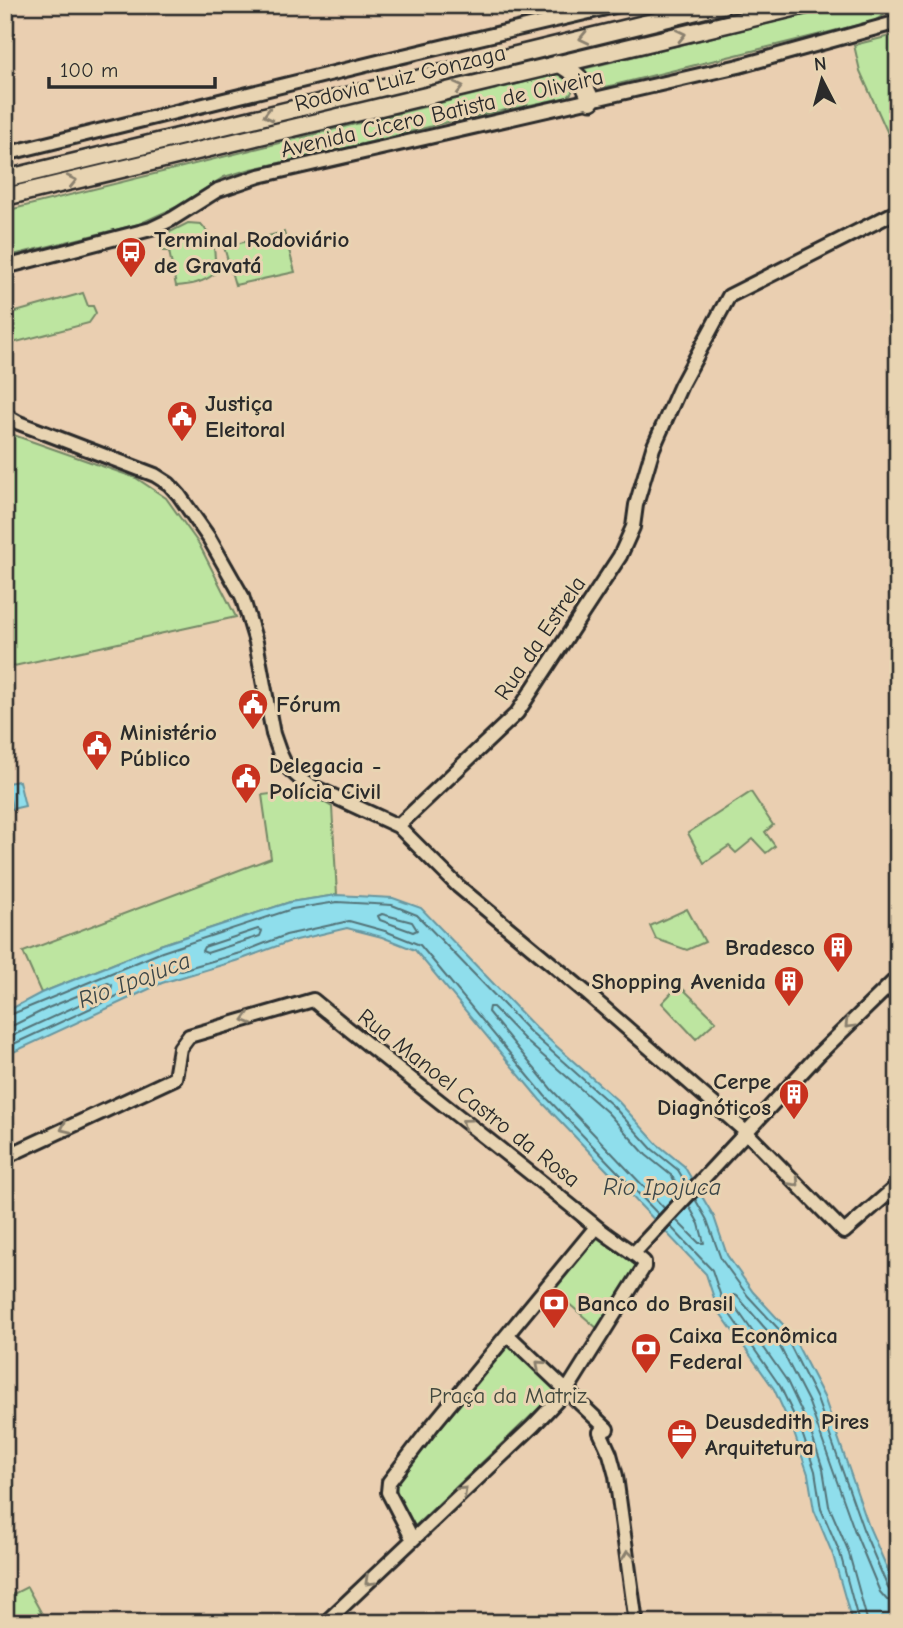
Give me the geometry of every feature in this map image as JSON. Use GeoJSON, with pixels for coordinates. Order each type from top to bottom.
{"type":"FeatureCollection","features":[{"type":"Feature","properties":{"kind":"highway","name":"Rodovia Luiz Gonzaga"},"geometry":{"type":"LineString","coordinates":[[5,179],[722,5]]}},
{"type":"Feature","properties":{"kind":"highway","name":"Rodovia Luiz Gonzaga"},"geometry":{"type":"LineString","coordinates":[[5,197],[806,5]]}},
{"type":"Feature","properties":{"kind":"highway"},"geometry":{"type":"LineString","coordinates":[[558,63],[580,76],[591,101]]}},
{"type":"Feature","properties":{"kind":"main road"},"geometry":{"type":"LineString","coordinates":[[5,154],[619,5]]}},
{"type":"Feature","properties":{"kind":"main road","name":"Avenida Cicero Batista de Oliveira"},"geometry":{"type":"LineString","coordinates":[[5,267],[151,229],[218,190],[246,180],[739,66],[898,22]]}},
{"type":"Feature","properties":{"kind":"main road","name":"Rua da Estrela"},"geometry":{"type":"LineString","coordinates":[[398,826],[517,713],[620,556],[633,527],[638,498],[653,447],[681,385],[729,296],[898,211]]}},
{"type":"Feature","properties":{"kind":"main road"},"geometry":{"type":"LineString","coordinates":[[6,416],[155,475],[169,484],[209,538],[242,596],[256,642],[273,734],[286,766],[305,783],[398,826],[458,886],[589,995],[747,1133],[845,1232],[898,1185]]}},
{"type":"Feature","properties":{"kind":"main road"},"geometry":{"type":"LineString","coordinates":[[325,1623],[567,1390],[644,1267],[644,1262],[634,1253],[642,1242],[709,1174],[819,1054],[898,977]]}},
{"type":"Feature","properties":{"kind":"main road","name":"Rua Manoel Castro da Rosa"},"geometry":{"type":"LineString","coordinates":[[5,1157],[175,1078],[180,1048],[189,1036],[313,1000],[596,1227],[634,1253]]}},
{"type":"Feature","properties":{"kind":"main road"},"geometry":{"type":"LineString","coordinates":[[412,1538],[388,1492],[388,1482],[596,1227]]}},
{"type":"Feature","properties":{"kind":"main road"},"geometry":{"type":"LineString","coordinates":[[508,1335],[607,1429],[600,1432],[616,1476],[636,1623]]}},
{"type":"Feature","properties":{"kind":"green space"},"geometry":{"type":"Polygon","coordinates":[[[843,5],[898,6],[874,21],[606,87],[598,85],[583,69],[843,5]]]}},
{"type":"Feature","properties":{"kind":"green space"},"geometry":{"type":"Polygon","coordinates":[[[898,34],[898,156],[860,71],[854,45],[898,34]]]}},
{"type":"Feature","properties":{"kind":"green space"},"geometry":{"type":"Polygon","coordinates":[[[557,74],[563,75],[572,83],[572,92],[568,97],[448,122],[340,150],[251,169],[224,177],[176,207],[139,224],[5,257],[5,211],[557,74]]]}},
{"type":"Feature","properties":{"kind":"green space"},"geometry":{"type":"Polygon","coordinates":[[[188,223],[201,224],[209,235],[215,254],[214,274],[196,283],[176,286],[169,251],[163,251],[160,237],[188,223]]]}},
{"type":"Feature","properties":{"kind":"green space"},"geometry":{"type":"Polygon","coordinates":[[[284,232],[295,272],[235,285],[224,247],[284,232]]]}},
{"type":"Feature","properties":{"kind":"green space"},"geometry":{"type":"Polygon","coordinates":[[[83,293],[88,306],[93,306],[96,313],[89,323],[5,345],[5,315],[83,293]]]}},
{"type":"Feature","properties":{"kind":"green space"},"geometry":{"type":"Polygon","coordinates":[[[5,432],[136,478],[166,498],[199,544],[236,617],[5,668],[5,432]]]}},
{"type":"Feature","properties":{"kind":"green space"},"geometry":{"type":"Polygon","coordinates":[[[303,790],[332,807],[337,895],[290,902],[160,945],[41,993],[23,952],[271,858],[262,795],[303,790]]]}},
{"type":"Feature","properties":{"kind":"green space"},"geometry":{"type":"Polygon","coordinates":[[[751,792],[773,825],[765,832],[775,846],[766,853],[753,839],[736,853],[729,846],[704,863],[688,833],[751,792]]]}},
{"type":"Feature","properties":{"kind":"green space"},"geometry":{"type":"Polygon","coordinates":[[[687,909],[705,942],[687,950],[656,939],[650,926],[687,909]]]}},
{"type":"Feature","properties":{"kind":"green space"},"geometry":{"type":"Polygon","coordinates":[[[679,985],[716,1021],[696,1039],[662,1003],[679,985]]]}},
{"type":"Feature","properties":{"kind":"green space"},"geometry":{"type":"Polygon","coordinates":[[[598,1235],[639,1267],[598,1329],[553,1290],[598,1235]]]}},
{"type":"Feature","properties":{"kind":"green space","name":"Praça da Matriz"},"geometry":{"type":"Polygon","coordinates":[[[509,1345],[558,1390],[414,1527],[397,1494],[396,1484],[410,1463],[509,1345]]]}},
{"type":"Feature","properties":{"kind":"green space"},"geometry":{"type":"Polygon","coordinates":[[[27,1587],[47,1623],[5,1623],[5,1598],[27,1587]]]}},
{"type":"Feature","properties":{"kind":"water"},"geometry":{"type":"Polygon","coordinates":[[[19,781],[25,806],[12,809],[7,783],[19,781]]]}},
{"type":"Feature","properties":{"kind":"water","name":"Rio Ipojuca"},"geometry":{"type":"Polygon","coordinates":[[[337,895],[393,898],[421,908],[536,1028],[618,1101],[657,1144],[684,1166],[714,1217],[727,1255],[753,1292],[791,1333],[824,1397],[869,1527],[898,1593],[898,1623],[852,1622],[833,1555],[814,1510],[808,1474],[794,1433],[774,1389],[718,1310],[706,1274],[540,1100],[415,950],[382,937],[347,928],[288,942],[162,983],[5,1056],[5,1012],[41,993],[160,945],[290,902],[337,895]]]}},
{"type":"Feature","properties":{"kind":"place","name":"Terminal Rodoviário de Gravatá"},"geometry":{"type":"Point","coordinates":[131,279]}},
{"type":"Feature","properties":{"kind":"place","name":"Justiça Eleitoral"},"geometry":{"type":"Point","coordinates":[182,443]}},
{"type":"Feature","properties":{"kind":"place","name":"Fórum"},"geometry":{"type":"Point","coordinates":[253,731]}},
{"type":"Feature","properties":{"kind":"place","name":"Ministério Público"},"geometry":{"type":"Point","coordinates":[97,772]}},
{"type":"Feature","properties":{"kind":"place","name":"Delegacia - Polícia Civil"},"geometry":{"type":"Point","coordinates":[246,805]}},
{"type":"Feature","properties":{"kind":"place","name":"Bradesco"},"geometry":{"type":"Point","coordinates":[838,974]}},
{"type":"Feature","properties":{"kind":"place","name":"Shopping Avenida"},"geometry":{"type":"Point","coordinates":[789,1008]}},
{"type":"Feature","properties":{"kind":"place","name":"Cerpe Diagnóticos"},"geometry":{"type":"Point","coordinates":[794,1121]}},
{"type":"Feature","properties":{"kind":"place","name":"Banco do Brasil"},"geometry":{"type":"Point","coordinates":[554,1330]}},
{"type":"Feature","properties":{"kind":"place","name":"Caixa Econômica Federal"},"geometry":{"type":"Point","coordinates":[646,1375]}},
{"type":"Feature","properties":{"kind":"place","name":"Deusdedith Pires Arquitetura"},"geometry":{"type":"Point","coordinates":[682,1461]}}]}
